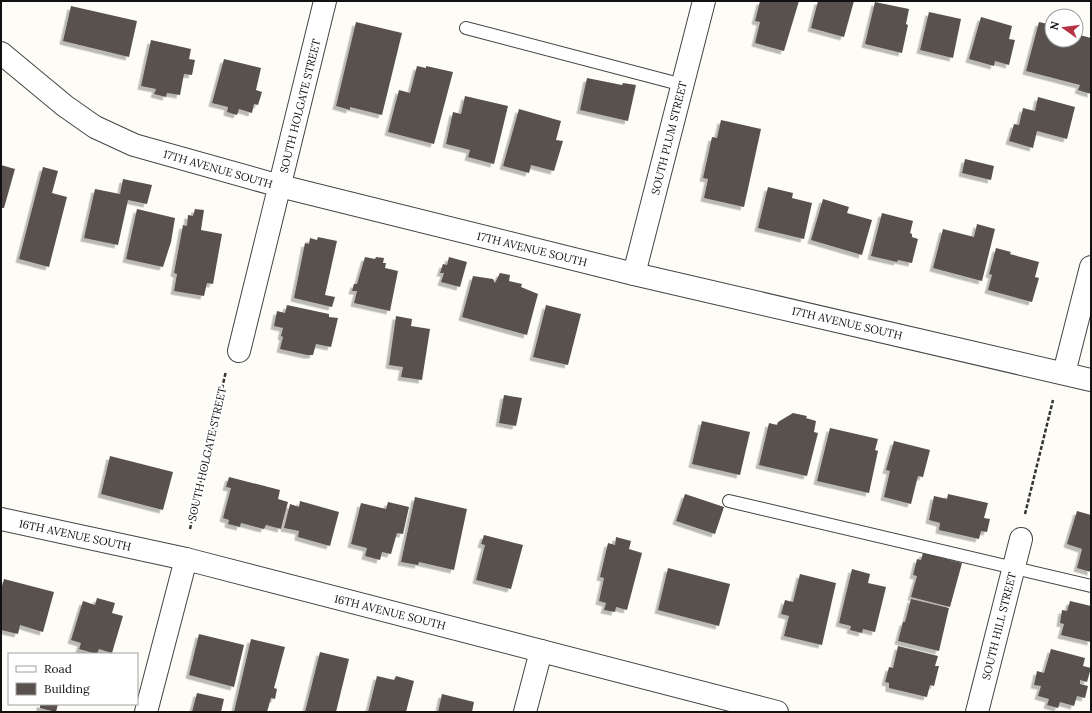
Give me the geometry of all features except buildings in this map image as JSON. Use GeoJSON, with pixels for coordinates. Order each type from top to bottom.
{"type":"FeatureCollection","features":[{"type":"Feature","properties":{"kind":"street","name":"SOUTH HOLGATE STREET"},"geometry":{"type":"LineString","coordinates":[[239,351],[326,1]]}},
{"type":"Feature","properties":{"kind":"street","name":"SOUTH PLUM STREET"},"geometry":{"type":"LineString","coordinates":[[634,274],[704,1]]}},
{"type":"Feature","properties":{"kind":"street","name":"17TH AVENUE SOUTH"},"geometry":{"type":"LineString","coordinates":[[2,58],[95,127],[134,145],[280,186],[634,274],[1091,380]]}},
{"type":"Feature","properties":{"kind":"street"},"geometry":{"type":"LineString","coordinates":[[1064,373],[1091,267]]}},
{"type":"Feature","properties":{"kind":"street","name":"16TH AVENUE SOUTH"},"geometry":{"type":"LineString","coordinates":[[1,519],[186,559],[777,712]]}},
{"type":"Feature","properties":{"kind":"street","name":"SOUTH HILL STREET"},"geometry":{"type":"LineString","coordinates":[[977,712],[1021,539]]}},
{"type":"Feature","properties":{"kind":"street"},"geometry":{"type":"LineString","coordinates":[[146,712],[186,559]]}},
{"type":"Feature","properties":{"kind":"street"},"geometry":{"type":"LineString","coordinates":[[526,712],[541,651]]}},
{"type":"Feature","properties":{"kind":"lane"},"geometry":{"type":"LineString","coordinates":[[466,28],[682,85]]}},
{"type":"Feature","properties":{"kind":"lane"},"geometry":{"type":"LineString","coordinates":[[729,501],[1091,586]]}},
{"type":"Feature","properties":{"kind":"path","name":"SOUTH HOLGATE STREET"},"geometry":{"type":"LineString","coordinates":[[190,529],[224,379]]}},
{"type":"Feature","properties":{"kind":"path"},"geometry":{"type":"LineString","coordinates":[[1025,514],[1053,400]]}}]}
